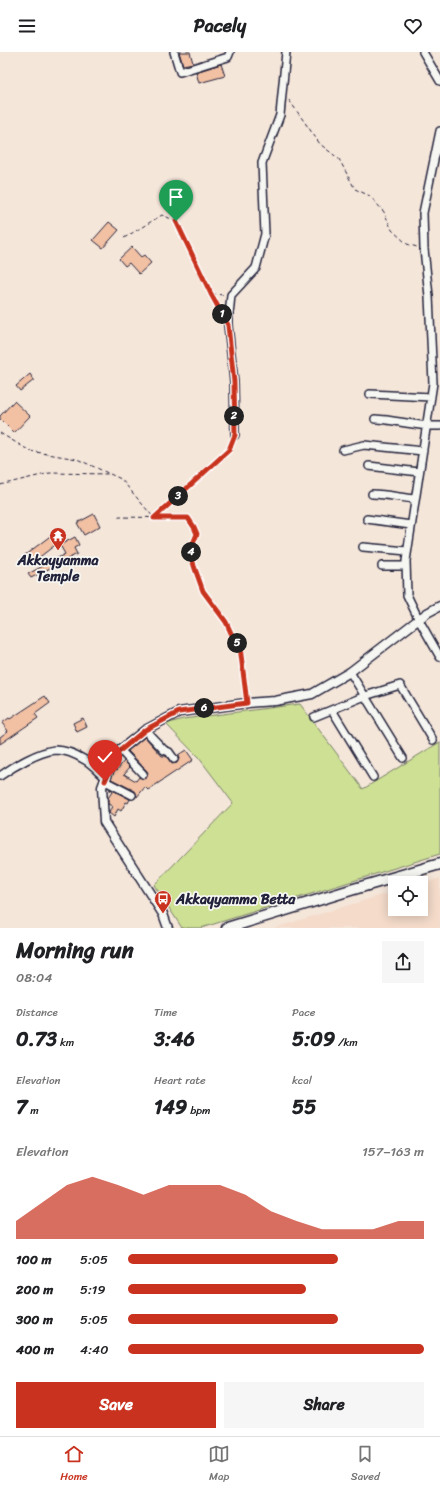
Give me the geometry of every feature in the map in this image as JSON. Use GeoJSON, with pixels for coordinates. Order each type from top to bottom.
{"type":"FeatureCollection","features":[{"type":"Feature","properties":{"kind":"main road"},"geometry":{"type":"LineString","coordinates":[[227,928],[440,864]]}},
{"type":"Feature","properties":{"kind":"street"},"geometry":{"type":"LineString","coordinates":[[174,52],[180,72],[228,57],[230,52]]}},
{"type":"Feature","properties":{"kind":"street"},"geometry":{"type":"LineString","coordinates":[[235,435],[234,382],[228,325],[231,295],[256,268],[265,234],[262,163],[280,115],[286,52]]}},
{"type":"Feature","properties":{"kind":"street"},"geometry":{"type":"LineString","coordinates":[[423,52],[440,81]]}},
{"type":"Feature","properties":{"kind":"street"},"geometry":{"type":"LineString","coordinates":[[440,131],[423,213],[433,383],[407,551],[406,566],[406,595],[440,657]]}},
{"type":"Feature","properties":{"kind":"street"},"geometry":{"type":"LineString","coordinates":[[370,394],[431,397]]}},
{"type":"Feature","properties":{"kind":"street"},"geometry":{"type":"LineString","coordinates":[[375,419],[393,420],[426,426],[440,426]]}},
{"type":"Feature","properties":{"kind":"street"},"geometry":{"type":"LineString","coordinates":[[343,450],[364,445],[423,451]]}},
{"type":"Feature","properties":{"kind":"street"},"geometry":{"type":"LineString","coordinates":[[369,466],[419,472]]}},
{"type":"Feature","properties":{"kind":"street"},"geometry":{"type":"LineString","coordinates":[[372,494],[386,494],[393,497],[415,499]]}},
{"type":"Feature","properties":{"kind":"street"},"geometry":{"type":"LineString","coordinates":[[367,519],[411,525]]}},
{"type":"Feature","properties":{"kind":"street"},"geometry":{"type":"LineString","coordinates":[[363,547],[407,551]]}},
{"type":"Feature","properties":{"kind":"street"},"geometry":{"type":"LineString","coordinates":[[382,566],[406,566]]}},
{"type":"Feature","properties":{"kind":"street"},"geometry":{"type":"LineString","coordinates":[[168,928],[162,914],[104,822],[102,787],[116,754],[145,730],[179,712],[247,703],[275,701],[312,694],[350,672],[440,606]]}},
{"type":"Feature","properties":{"kind":"street"},"geometry":{"type":"LineString","coordinates":[[350,672],[403,758]]}},
{"type":"Feature","properties":{"kind":"street"},"geometry":{"type":"LineString","coordinates":[[314,717],[365,696],[400,685],[433,740]]}},
{"type":"Feature","properties":{"kind":"street"},"geometry":{"type":"LineString","coordinates":[[332,710],[373,777]]}},
{"type":"Feature","properties":{"kind":"street"},"geometry":{"type":"LineString","coordinates":[[145,730],[164,750],[169,752],[174,759]]}},
{"type":"Feature","properties":{"kind":"street"},"geometry":{"type":"LineString","coordinates":[[0,776],[12,768],[40,754],[56,750],[69,752],[85,760],[105,779],[132,795]]}},
{"type":"Feature","properties":{"kind":"street"},"geometry":{"type":"LineString","coordinates":[[120,750],[143,774]]}},
{"type":"Feature","properties":{"kind":"path"},"geometry":{"type":"LineString","coordinates":[[282,91],[320,144],[339,159],[355,189],[370,196],[384,212],[392,230],[407,244],[424,249]]}},
{"type":"Feature","properties":{"kind":"path"},"geometry":{"type":"LineString","coordinates":[[124,238],[162,214],[176,221],[211,294],[228,325]]}},
{"type":"Feature","properties":{"kind":"path"},"geometry":{"type":"LineString","coordinates":[[211,294],[231,295]]}},
{"type":"Feature","properties":{"kind":"path"},"geometry":{"type":"LineString","coordinates":[[0,434],[30,451],[77,459],[121,479],[154,518]]}},
{"type":"Feature","properties":{"kind":"path"},"geometry":{"type":"LineString","coordinates":[[154,518],[229,450],[235,435]]}},
{"type":"Feature","properties":{"kind":"path"},"geometry":{"type":"LineString","coordinates":[[0,485],[50,473],[109,474]]}},
{"type":"Feature","properties":{"kind":"path"},"geometry":{"type":"LineString","coordinates":[[118,517],[188,518],[197,534],[192,546],[191,554],[203,591],[226,622],[240,647],[247,703]]}},
{"type":"Feature","properties":{"kind":"shaded area"},"geometry":{"type":"Polygon","coordinates":[[[440,878],[440,928],[274,928],[388,893],[388,916],[428,916],[428,882],[440,878]]]}},
{"type":"Feature","properties":{"kind":"green space"},"geometry":{"type":"Polygon","coordinates":[[[300,704],[363,789],[440,742],[440,854],[201,928],[182,928],[154,885],[233,803],[199,758],[166,724],[183,719],[300,704]]]}},
{"type":"Feature","properties":{"kind":"building"},"geometry":{"type":"Polygon","coordinates":[[[179,52],[190,52],[193,63],[183,65],[179,52]]]}},
{"type":"Feature","properties":{"kind":"building"},"geometry":{"type":"Polygon","coordinates":[[[221,64],[225,76],[199,83],[196,72],[221,64]]]}},
{"type":"Feature","properties":{"kind":"building"},"geometry":{"type":"Polygon","coordinates":[[[109,222],[119,230],[103,248],[93,240],[109,222]]]}},
{"type":"Feature","properties":{"kind":"building"},"geometry":{"type":"Polygon","coordinates":[[[132,247],[141,257],[144,255],[151,263],[139,274],[129,263],[125,266],[119,259],[132,247]]]}},
{"type":"Feature","properties":{"kind":"building"},"geometry":{"type":"Polygon","coordinates":[[[30,374],[34,380],[20,391],[16,386],[30,374]]]}},
{"type":"Feature","properties":{"kind":"building"},"geometry":{"type":"Polygon","coordinates":[[[14,401],[30,416],[14,433],[0,419],[0,416],[14,401]]]}},
{"type":"Feature","properties":{"kind":"building"},"geometry":{"type":"Polygon","coordinates":[[[94,514],[100,526],[84,535],[77,523],[94,514]]]}},
{"type":"Feature","properties":{"kind":"building"},"geometry":{"type":"Polygon","coordinates":[[[53,534],[59,542],[28,566],[21,558],[53,534]]]}},
{"type":"Feature","properties":{"kind":"building"},"geometry":{"type":"Polygon","coordinates":[[[75,537],[79,545],[74,548],[77,554],[31,578],[28,574],[65,554],[60,545],[75,537]]]}},
{"type":"Feature","properties":{"kind":"building"},"geometry":{"type":"Polygon","coordinates":[[[45,696],[50,703],[35,714],[38,718],[0,744],[0,737],[8,731],[2,723],[45,696]]]}},
{"type":"Feature","properties":{"kind":"building"},"geometry":{"type":"Polygon","coordinates":[[[83,718],[87,727],[77,732],[73,723],[83,718]]]}},
{"type":"Feature","properties":{"kind":"building"},"geometry":{"type":"Polygon","coordinates":[[[145,737],[162,756],[166,756],[172,764],[177,763],[179,759],[178,755],[186,750],[193,760],[148,790],[145,787],[137,797],[135,791],[111,779],[115,769],[117,770],[124,761],[130,767],[124,774],[136,781],[139,777],[144,779],[147,777],[147,771],[128,751],[145,737]]]}},
{"type":"Feature","properties":{"kind":"building"},"geometry":{"type":"Polygon","coordinates":[[[110,789],[130,799],[128,803],[126,802],[121,811],[118,809],[114,817],[109,813],[112,806],[108,804],[108,798],[112,792],[109,791],[110,789]]]}},
{"type":"Feature","properties":{"kind":"place","name":"Akkayyamma Temple"},"geometry":{"type":"Point","coordinates":[58,551]}},
{"type":"Feature","properties":{"kind":"place","name":"Akkayyamma Betta"},"geometry":{"type":"Point","coordinates":[163,914]}},
{"type":"Feature","properties":{"kind":"route"},"geometry":{"type":"LineString","coordinates":[[105,781],[116,754],[145,730],[179,712],[247,703],[240,647],[226,622],[203,591],[194,566],[191,554],[192,546],[197,534],[194,527],[188,518],[154,518],[229,450],[235,435],[234,382],[228,325],[211,294],[176,221]]}}]}
